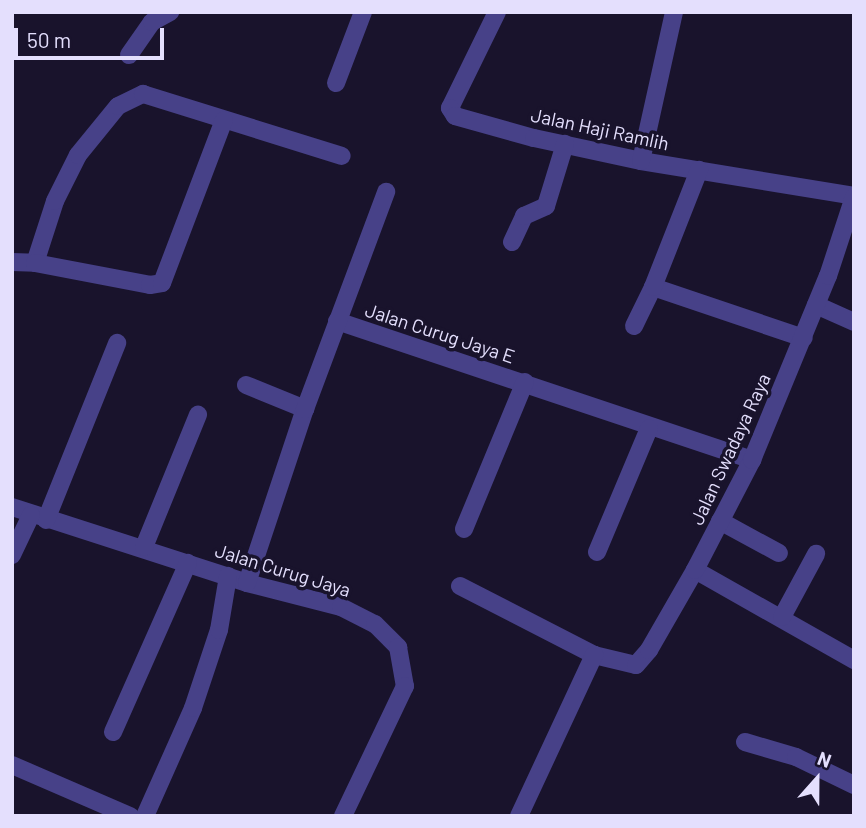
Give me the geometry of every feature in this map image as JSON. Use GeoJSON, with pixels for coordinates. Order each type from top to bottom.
{"type":"FeatureCollection","features":[{"type":"Feature","properties":{"kind":"street"},"geometry":{"type":"LineString","coordinates":[[129,55],[152,22],[170,12]]}},
{"type":"Feature","properties":{"kind":"street"},"geometry":{"type":"LineString","coordinates":[[336,83],[363,12]]}},
{"type":"Feature","properties":{"kind":"street","name":"Jalan Haji Ramlih"},"geometry":{"type":"LineString","coordinates":[[497,12],[450,113],[520,135],[641,161],[854,197]]}},
{"type":"Feature","properties":{"kind":"street"},"geometry":{"type":"LineString","coordinates":[[641,161],[674,12]]}},
{"type":"Feature","properties":{"kind":"street"},"geometry":{"type":"LineString","coordinates":[[35,263],[55,201],[78,155],[118,106],[132,97],[143,94],[342,156]]}},
{"type":"Feature","properties":{"kind":"street"},"geometry":{"type":"LineString","coordinates":[[12,262],[35,263],[150,285],[162,283],[223,120]]}},
{"type":"Feature","properties":{"kind":"street"},"geometry":{"type":"LineString","coordinates":[[512,242],[524,216],[546,206],[565,144]]}},
{"type":"Feature","properties":{"kind":"street"},"geometry":{"type":"LineString","coordinates":[[634,326],[653,287],[699,170]]}},
{"type":"Feature","properties":{"kind":"street"},"geometry":{"type":"LineString","coordinates":[[337,321],[386,192]]}},
{"type":"Feature","properties":{"kind":"street","name":"Jalan Swadaya Raya"},"geometry":{"type":"LineString","coordinates":[[594,654],[636,665],[649,650],[695,570],[752,460],[804,338],[843,235],[854,197]]}},
{"type":"Feature","properties":{"kind":"street"},"geometry":{"type":"LineString","coordinates":[[653,287],[804,338]]}},
{"type":"Feature","properties":{"kind":"street"},"geometry":{"type":"LineString","coordinates":[[816,305],[854,322]]}},
{"type":"Feature","properties":{"kind":"street","name":"Jalan Curug Jaya E"},"geometry":{"type":"LineString","coordinates":[[247,583],[337,321],[525,382],[649,428],[752,460]]}},
{"type":"Feature","properties":{"kind":"street"},"geometry":{"type":"LineString","coordinates":[[12,555],[39,517],[117,343]]}},
{"type":"Feature","properties":{"kind":"street"},"geometry":{"type":"LineString","coordinates":[[464,528],[525,382]]}},
{"type":"Feature","properties":{"kind":"street"},"geometry":{"type":"LineString","coordinates":[[246,385],[305,409]]}},
{"type":"Feature","properties":{"kind":"street"},"geometry":{"type":"LineString","coordinates":[[144,547],[198,415]]}},
{"type":"Feature","properties":{"kind":"street"},"geometry":{"type":"LineString","coordinates":[[597,552],[649,428]]}},
{"type":"Feature","properties":{"kind":"street","name":"Jalan Curug Jaya"},"geometry":{"type":"LineString","coordinates":[[12,508],[144,547],[247,583],[341,607],[374,624],[398,647],[405,686],[343,816]]}},
{"type":"Feature","properties":{"kind":"street"},"geometry":{"type":"LineString","coordinates":[[720,521],[779,553]]}},
{"type":"Feature","properties":{"kind":"street"},"geometry":{"type":"LineString","coordinates":[[782,617],[816,554]]}},
{"type":"Feature","properties":{"kind":"street"},"geometry":{"type":"LineString","coordinates":[[113,732],[188,564]]}},
{"type":"Feature","properties":{"kind":"street"},"geometry":{"type":"LineString","coordinates":[[695,570],[853,657]]}},
{"type":"Feature","properties":{"kind":"street"},"geometry":{"type":"LineString","coordinates":[[145,816],[193,708],[219,630],[228,576]]}},
{"type":"Feature","properties":{"kind":"street"},"geometry":{"type":"LineString","coordinates":[[460,586],[594,654],[519,816]]}},
{"type":"Feature","properties":{"kind":"street"},"geometry":{"type":"LineString","coordinates":[[745,742],[796,758],[854,785]]}},
{"type":"Feature","properties":{"kind":"street"},"geometry":{"type":"LineString","coordinates":[[12,765],[130,816]]}}]}
